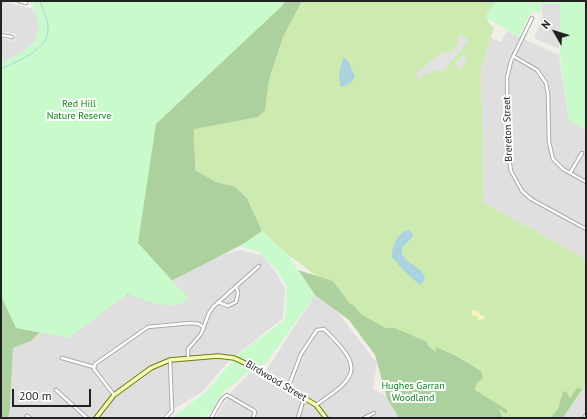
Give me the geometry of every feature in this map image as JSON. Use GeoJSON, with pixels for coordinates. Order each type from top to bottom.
{"type":"FeatureCollection","features":[{"type":"Feature","properties":{"kind":"street"},"geometry":{"type":"LineString","coordinates":[[19,1],[26,3]]}},
{"type":"Feature","properties":{"kind":"street","name":"Brereton Street"},"geometry":{"type":"LineString","coordinates":[[532,18],[508,69],[506,87],[508,157],[511,171],[522,190],[531,199],[586,229]]}},
{"type":"Feature","properties":{"kind":"street"},"geometry":{"type":"LineString","coordinates":[[1,35],[12,37]]}},
{"type":"Feature","properties":{"kind":"street"},"geometry":{"type":"LineString","coordinates":[[514,56],[537,70],[546,83],[548,94],[551,153],[558,165],[586,182]]}},
{"type":"Feature","properties":{"kind":"street"},"geometry":{"type":"LineString","coordinates":[[570,173],[582,153]]}},
{"type":"Feature","properties":{"kind":"street"},"geometry":{"type":"LineString","coordinates":[[188,358],[188,349],[202,334],[209,312],[218,302],[259,266]]}},
{"type":"Feature","properties":{"kind":"street"},"geometry":{"type":"LineString","coordinates":[[218,302],[228,306],[236,302],[238,293],[236,286]]}},
{"type":"Feature","properties":{"kind":"street"},"geometry":{"type":"LineString","coordinates":[[94,367],[95,364],[148,327],[190,323],[199,324],[204,328]]}},
{"type":"Feature","properties":{"kind":"street"},"geometry":{"type":"LineString","coordinates":[[288,388],[306,345],[317,330],[324,329],[348,358],[352,367],[352,373],[350,378],[342,387],[316,405]]}},
{"type":"Feature","properties":{"kind":"street","name":"Birdwood Street"},"geometry":{"type":"LineString","coordinates":[[96,418],[114,395],[151,368],[170,360],[226,356],[251,366],[316,405],[326,418]]}},
{"type":"Feature","properties":{"kind":"street"},"geometry":{"type":"LineString","coordinates":[[62,358],[94,367],[114,395]]}},
{"type":"Feature","properties":{"kind":"street"},"geometry":{"type":"LineString","coordinates":[[165,418],[172,411],[170,360]]}},
{"type":"Feature","properties":{"kind":"street"},"geometry":{"type":"LineString","coordinates":[[56,390],[87,418]]}},
{"type":"Feature","properties":{"kind":"street"},"geometry":{"type":"LineString","coordinates":[[210,418],[222,399],[227,395],[253,410],[255,412],[253,418]]}},
{"type":"Feature","properties":{"kind":"street"},"geometry":{"type":"LineString","coordinates":[[298,418],[304,398]]}},
{"type":"Feature","properties":{"kind":"street"},"geometry":{"type":"LineString","coordinates":[[364,418],[374,413]]}},
{"type":"Feature","properties":{"kind":"shaded area"},"geometry":{"type":"Polygon","coordinates":[[[1,1],[33,9],[37,15],[39,29],[37,37],[29,49],[1,63],[1,38],[11,41],[14,40],[16,34],[1,31],[1,1]]]}},
{"type":"Feature","properties":{"kind":"shaded area"},"geometry":{"type":"Polygon","coordinates":[[[542,3],[561,4],[559,49],[534,38],[543,16],[541,12],[542,3]]]}},
{"type":"Feature","properties":{"kind":"shaded area"},"geometry":{"type":"Polygon","coordinates":[[[507,31],[559,55],[569,120],[586,130],[586,259],[484,203],[481,70],[491,38],[501,42],[507,31]]]}},
{"type":"Feature","properties":{"kind":"shaded area"},"geometry":{"type":"Polygon","coordinates":[[[461,34],[469,41],[442,72],[435,69],[429,75],[427,73],[420,79],[415,74],[442,52],[445,54],[455,49],[460,42],[457,39],[461,34]]]}},
{"type":"Feature","properties":{"kind":"shaded area"},"geometry":{"type":"Polygon","coordinates":[[[463,55],[468,60],[460,69],[455,64],[463,55]]]}},
{"type":"Feature","properties":{"kind":"shaded area"},"geometry":{"type":"Polygon","coordinates":[[[240,250],[263,256],[276,272],[285,289],[283,318],[229,361],[202,392],[159,418],[8,418],[10,408],[13,348],[31,341],[99,281],[171,281],[220,255],[240,250]]]}},
{"type":"Feature","properties":{"kind":"shaded area"},"geometry":{"type":"Polygon","coordinates":[[[322,292],[377,363],[373,389],[386,396],[399,418],[215,418],[232,391],[251,372],[262,377],[316,293],[322,292]]]}},
{"type":"Feature","properties":{"kind":"shaded area"},"geometry":{"type":"Polygon","coordinates":[[[586,386],[586,418],[563,418],[586,386]]]}},
{"type":"Feature","properties":{"kind":"green space","name":"Red Hill Nature Reserve"},"geometry":{"type":"Polygon","coordinates":[[[32,1],[285,1],[282,6],[156,124],[138,243],[189,299],[175,305],[167,305],[151,302],[128,294],[68,338],[16,328],[1,296],[1,63],[28,48],[36,37],[38,22],[32,1]]]}},
{"type":"Feature","properties":{"kind":"green space","name":"Red Hill Nature Reserve"},"geometry":{"type":"Polygon","coordinates":[[[34,1],[302,1],[283,37],[269,80],[265,111],[258,117],[194,129],[195,170],[216,182],[235,187],[247,198],[262,231],[249,241],[171,281],[54,319],[31,341],[13,348],[10,408],[8,418],[1,418],[1,66],[26,52],[39,36],[39,20],[34,1]]]}},
{"type":"Feature","properties":{"kind":"green space"},"geometry":{"type":"Polygon","coordinates":[[[302,1],[500,1],[487,21],[494,28],[481,70],[484,203],[586,259],[586,386],[563,418],[492,418],[370,330],[333,282],[317,276],[287,254],[262,231],[247,198],[235,187],[216,182],[195,170],[194,128],[258,117],[265,111],[269,80],[283,37],[302,1]]]}},
{"type":"Feature","properties":{"kind":"green space"},"geometry":{"type":"Polygon","coordinates":[[[496,1],[586,1],[586,130],[569,119],[560,54],[560,4],[541,3],[540,13],[532,11],[519,37],[485,17],[496,1]]]}},
{"type":"Feature","properties":{"kind":"green space"},"geometry":{"type":"Polygon","coordinates":[[[262,231],[287,254],[315,295],[267,362],[247,373],[223,393],[212,411],[202,418],[171,418],[205,393],[238,355],[285,319],[287,286],[277,270],[259,252],[240,246],[262,231]]]}},
{"type":"Feature","properties":{"kind":"green space","name":"Hughes Garran Woodland"},"geometry":{"type":"Polygon","coordinates":[[[298,270],[333,281],[351,305],[352,304],[362,315],[386,328],[395,328],[427,342],[428,346],[436,352],[436,347],[456,356],[481,371],[483,378],[476,384],[475,390],[507,410],[507,414],[498,408],[503,418],[399,418],[387,398],[375,355],[349,320],[315,295],[298,270]]]}},
{"type":"Feature","properties":{"kind":"green space"},"geometry":{"type":"Polygon","coordinates":[[[577,388],[582,389],[563,418],[550,418],[558,409],[563,392],[566,391],[570,398],[577,388]]]}},
{"type":"Feature","properties":{"kind":"sand"},"geometry":{"type":"Polygon","coordinates":[[[474,310],[479,312],[481,316],[484,316],[484,319],[478,320],[477,314],[475,316],[472,315],[471,312],[474,310]]]}},
{"type":"Feature","properties":{"kind":"water"},"geometry":{"type":"Polygon","coordinates":[[[343,58],[347,59],[355,76],[351,83],[342,87],[340,86],[339,73],[343,58]]]}},
{"type":"Feature","properties":{"kind":"water"},"geometry":{"type":"Polygon","coordinates":[[[409,230],[413,236],[402,248],[402,253],[407,260],[418,268],[423,274],[425,278],[421,285],[415,281],[392,257],[396,240],[401,234],[409,230]]]}},
{"type":"Feature","properties":{"kind":"waterway"},"geometry":{"type":"LineString","coordinates":[[1,69],[31,54],[44,42],[47,36],[48,25],[40,1]]}}]}
